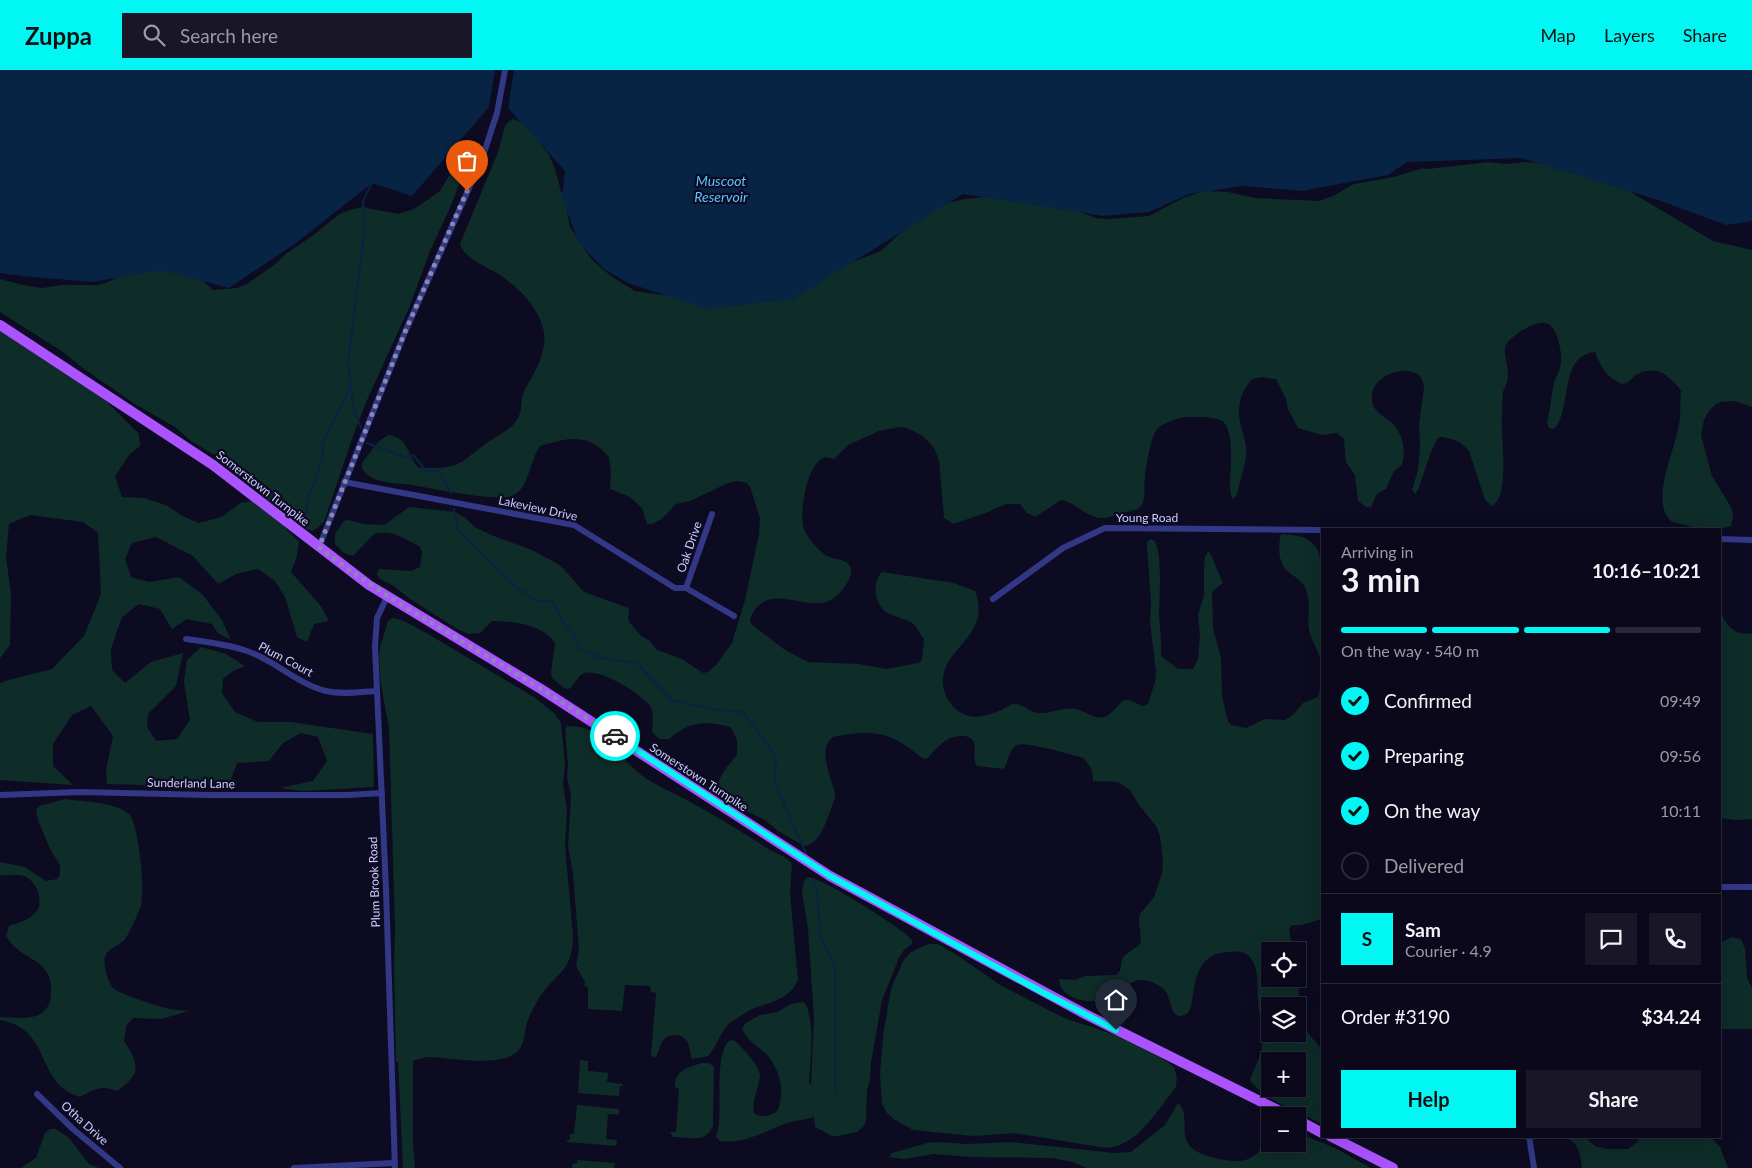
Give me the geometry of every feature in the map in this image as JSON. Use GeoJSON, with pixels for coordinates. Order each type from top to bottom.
{"type":"FeatureCollection","features":[{"type":"Feature","properties":{"kind":"main road","name":"Somerstown Turnpike"},"geometry":{"type":"LineString","coordinates":[[0,325],[213,464],[349,571],[387,597],[582,714],[830,876],[1077,1010],[1272,1107]]}},
{"type":"Feature","properties":{"kind":"main road"},"geometry":{"type":"LineString","coordinates":[[1306,1124],[1321,1132]]}},
{"type":"Feature","properties":{"kind":"main road"},"geometry":{"type":"LineString","coordinates":[[1334,1138],[1393,1168]]}},
{"type":"Feature","properties":{"kind":"street"},"geometry":{"type":"LineString","coordinates":[[319,547],[405,332],[484,151],[497,113],[506,70]]}},
{"type":"Feature","properties":{"kind":"street","name":"Lakeview Drive"},"geometry":{"type":"LineString","coordinates":[[344,482],[574,525],[675,588],[686,588],[734,616]]}},
{"type":"Feature","properties":{"kind":"street","name":"Oak Drive"},"geometry":{"type":"LineString","coordinates":[[686,588],[712,514]]}},
{"type":"Feature","properties":{"kind":"street","name":"Young Road"},"geometry":{"type":"LineString","coordinates":[[993,598],[1063,548],[1105,528],[1321,530]]}},
{"type":"Feature","properties":{"kind":"street"},"geometry":{"type":"LineString","coordinates":[[1721,539],[1752,540]]}},
{"type":"Feature","properties":{"kind":"street","name":"Plum Brook Road"},"geometry":{"type":"LineString","coordinates":[[387,597],[377,618],[375,640],[387,899],[395,1165]]}},
{"type":"Feature","properties":{"kind":"street","name":"Plum Court"},"geometry":{"type":"LineString","coordinates":[[186,639],[222,644],[248,651],[325,691],[341,693],[376,690]]}},
{"type":"Feature","properties":{"kind":"street","name":"Sunderland Lane"},"geometry":{"type":"LineString","coordinates":[[0,795],[80,792],[208,795],[382,794]]}},
{"type":"Feature","properties":{"kind":"street"},"geometry":{"type":"LineString","coordinates":[[1721,887],[1752,887]]}},
{"type":"Feature","properties":{"kind":"street","name":"Otha Drive"},"geometry":{"type":"LineString","coordinates":[[37,1094],[73,1129],[120,1168]]}},
{"type":"Feature","properties":{"kind":"street"},"geometry":{"type":"LineString","coordinates":[[1529,1138],[1534,1168]]}},
{"type":"Feature","properties":{"kind":"street"},"geometry":{"type":"LineString","coordinates":[[294,1168],[395,1165]]}},
{"type":"Feature","properties":{"kind":"green space"},"geometry":{"type":"Polygon","coordinates":[[[513,119],[527,126],[549,155],[564,197],[570,227],[592,260],[611,276],[635,291],[677,297],[834,269],[881,251],[927,212],[947,203],[965,199],[1003,195],[1070,208],[1096,218],[1107,219],[1149,216],[1183,198],[1204,191],[1228,192],[1255,198],[1319,201],[1333,196],[1354,184],[1394,177],[1423,168],[1489,162],[1505,164],[1527,162],[1549,165],[1629,191],[1713,241],[1752,250],[1752,407],[1735,401],[1716,404],[1704,420],[1701,435],[1712,476],[1731,507],[1733,516],[1731,526],[1699,528],[1671,521],[1665,513],[1663,490],[1679,424],[1681,391],[1667,376],[1655,371],[1644,372],[1622,384],[1612,379],[1605,371],[1595,352],[1583,355],[1571,373],[1560,420],[1554,429],[1549,428],[1547,422],[1553,387],[1560,367],[1561,357],[1556,333],[1553,328],[1545,323],[1528,327],[1511,339],[1505,348],[1508,374],[1502,401],[1503,478],[1498,500],[1492,506],[1485,500],[1469,451],[1461,443],[1452,439],[1441,437],[1437,439],[1418,490],[1415,494],[1412,490],[1418,470],[1419,425],[1424,387],[1421,378],[1415,373],[1407,371],[1388,375],[1374,387],[1373,405],[1381,415],[1395,426],[1401,436],[1404,454],[1402,465],[1394,471],[1386,489],[1377,494],[1371,507],[1366,507],[1358,501],[1355,475],[1346,462],[1344,439],[1337,433],[1322,435],[1298,428],[1276,379],[1262,377],[1252,379],[1241,399],[1239,416],[1246,445],[1246,458],[1237,495],[1232,499],[1230,492],[1231,448],[1228,431],[1222,421],[1206,417],[1180,418],[1157,429],[1149,452],[1144,498],[1141,506],[1138,509],[1105,518],[1091,515],[1061,500],[1035,517],[1027,513],[1020,504],[1006,504],[953,524],[944,518],[939,460],[934,448],[923,436],[905,427],[879,431],[848,445],[834,459],[823,458],[815,465],[808,481],[802,518],[803,528],[811,541],[823,553],[850,565],[851,573],[849,580],[832,600],[820,603],[807,603],[781,599],[769,600],[758,606],[750,619],[751,624],[785,650],[808,662],[859,664],[886,669],[918,663],[922,660],[924,639],[915,626],[909,621],[886,612],[879,603],[876,587],[882,572],[954,583],[975,591],[979,607],[977,621],[971,633],[947,664],[943,676],[944,690],[947,698],[962,713],[974,717],[982,716],[1016,704],[1038,713],[1068,708],[1101,718],[1110,714],[1124,700],[1129,700],[1143,706],[1148,704],[1156,672],[1150,622],[1151,601],[1147,547],[1147,542],[1151,539],[1155,541],[1159,558],[1161,656],[1178,669],[1193,669],[1198,659],[1200,638],[1198,615],[1204,595],[1205,557],[1208,551],[1211,555],[1223,583],[1212,593],[1213,628],[1221,658],[1222,696],[1228,721],[1231,725],[1246,728],[1265,719],[1285,720],[1294,714],[1303,703],[1318,697],[1321,684],[1321,919],[1302,925],[1292,925],[1289,929],[1291,942],[1261,942],[1261,987],[1298,987],[1299,997],[1261,997],[1261,1026],[1255,967],[1248,955],[1242,952],[1227,952],[1213,956],[1204,963],[1198,972],[1192,1003],[1185,1015],[1177,1015],[1172,1009],[1164,989],[1147,980],[1132,982],[1104,1000],[1079,1000],[1065,992],[1059,979],[1075,980],[1085,976],[1116,975],[1120,971],[1125,955],[1141,942],[1140,914],[1154,897],[1162,873],[1163,863],[1160,836],[1156,826],[1130,790],[1118,782],[1093,781],[1092,770],[1084,758],[1022,744],[1012,749],[1004,769],[977,766],[974,743],[965,736],[948,739],[928,758],[924,759],[898,741],[880,734],[856,734],[833,737],[828,742],[826,749],[826,764],[835,798],[820,834],[816,840],[804,846],[778,831],[765,820],[740,808],[719,788],[720,778],[737,755],[737,740],[730,727],[705,723],[697,724],[683,729],[669,739],[659,739],[652,732],[653,715],[650,706],[620,683],[600,675],[585,673],[580,675],[569,689],[564,688],[552,678],[551,672],[555,643],[543,632],[518,623],[492,621],[480,633],[469,634],[459,630],[410,599],[394,586],[380,579],[377,574],[379,569],[411,571],[420,567],[422,552],[420,547],[398,536],[386,533],[374,534],[353,556],[344,553],[335,544],[335,534],[344,521],[384,525],[409,507],[455,512],[475,527],[532,550],[560,565],[584,592],[629,608],[628,618],[630,623],[641,636],[650,641],[657,650],[682,659],[703,673],[708,672],[716,665],[732,643],[745,600],[759,534],[760,518],[747,483],[737,481],[726,484],[690,501],[676,504],[662,519],[652,524],[647,524],[642,508],[630,497],[610,489],[609,457],[601,449],[585,440],[569,439],[540,446],[523,486],[514,495],[506,497],[480,496],[385,482],[370,477],[362,468],[364,460],[374,447],[389,435],[401,440],[419,468],[452,466],[508,429],[520,415],[523,392],[537,368],[543,352],[544,336],[541,321],[534,308],[519,290],[501,276],[473,260],[467,255],[460,244],[498,152],[505,126],[508,122],[513,119]]]}},
{"type":"Feature","properties":{"kind":"green space"},"geometry":{"type":"Polygon","coordinates":[[[475,143],[480,143],[463,175],[430,251],[409,308],[367,400],[324,522],[312,531],[284,514],[218,457],[191,441],[175,427],[135,404],[63,352],[0,312],[0,279],[42,288],[63,285],[98,285],[122,275],[139,261],[196,275],[213,290],[237,288],[247,284],[274,265],[338,215],[362,207],[398,214],[414,209],[440,191],[448,177],[466,157],[471,146],[475,143]]]}},
{"type":"Feature","properties":{"kind":"green space"},"geometry":{"type":"Polygon","coordinates":[[[0,331],[106,401],[139,434],[140,446],[130,454],[115,476],[122,497],[144,498],[168,506],[198,523],[222,517],[240,503],[252,501],[274,516],[299,542],[297,556],[291,572],[321,606],[329,621],[314,624],[307,642],[297,637],[285,597],[275,581],[258,569],[236,574],[218,584],[193,556],[156,537],[132,543],[125,559],[131,577],[149,582],[179,577],[202,594],[222,620],[231,640],[218,633],[212,624],[187,619],[172,629],[160,609],[139,604],[122,617],[111,649],[112,670],[125,683],[151,662],[183,653],[176,686],[148,714],[147,727],[156,741],[177,739],[190,720],[184,682],[187,660],[201,647],[226,654],[245,666],[233,671],[223,679],[222,693],[235,712],[258,722],[291,722],[373,734],[374,787],[303,791],[280,788],[313,781],[327,761],[318,737],[301,733],[283,743],[269,761],[237,763],[229,785],[107,784],[106,770],[113,736],[91,706],[72,715],[53,744],[53,766],[73,785],[0,780],[0,683],[52,669],[84,636],[101,594],[98,533],[83,522],[30,515],[9,524],[6,557],[11,594],[10,645],[0,658],[0,331]]]}},
{"type":"Feature","properties":{"kind":"green space"},"geometry":{"type":"Polygon","coordinates":[[[1281,534],[1300,536],[1309,540],[1316,547],[1319,555],[1321,564],[1321,662],[1309,629],[1308,600],[1305,587],[1284,567],[1280,559],[1279,544],[1281,534]]]}},
{"type":"Feature","properties":{"kind":"green space"},"geometry":{"type":"Polygon","coordinates":[[[1721,612],[1732,629],[1746,634],[1752,633],[1752,819],[1732,820],[1721,817],[1721,612]]]}},
{"type":"Feature","properties":{"kind":"green space"},"geometry":{"type":"Polygon","coordinates":[[[392,618],[402,620],[428,634],[534,697],[555,714],[561,723],[565,763],[563,784],[567,811],[565,844],[573,937],[572,949],[567,965],[539,998],[527,1022],[521,1046],[514,1054],[504,1058],[479,1061],[431,1057],[413,1061],[413,1144],[415,1168],[403,1168],[398,1062],[396,1062],[395,928],[389,728],[380,679],[379,657],[388,621],[392,618]]]}},
{"type":"Feature","properties":{"kind":"green space"},"geometry":{"type":"Polygon","coordinates":[[[567,726],[580,727],[601,737],[637,772],[647,779],[716,817],[792,864],[790,893],[798,980],[784,997],[750,1010],[730,1023],[708,1056],[692,1059],[686,1040],[683,1037],[674,1035],[664,1039],[656,1057],[651,1056],[656,993],[651,992],[650,986],[625,985],[622,1011],[588,1009],[588,987],[584,986],[585,982],[576,966],[579,950],[573,873],[568,846],[571,796],[567,776],[565,730],[567,726]]]}},
{"type":"Feature","properties":{"kind":"green space"},"geometry":{"type":"Polygon","coordinates":[[[65,799],[105,804],[121,809],[128,813],[135,829],[142,874],[142,900],[135,920],[125,939],[105,956],[105,968],[111,985],[116,990],[150,1003],[170,1009],[189,1011],[161,1019],[133,1018],[126,1026],[124,1041],[135,1062],[136,1068],[131,1079],[117,1091],[106,1088],[98,1089],[80,1097],[66,1090],[56,1080],[28,1034],[17,1025],[0,1020],[0,1017],[33,1017],[46,1010],[51,993],[51,984],[48,974],[43,967],[20,951],[6,936],[9,926],[27,919],[39,908],[38,892],[32,882],[24,876],[0,875],[0,862],[25,867],[46,881],[57,879],[60,875],[60,865],[51,851],[38,820],[36,810],[39,806],[65,799]]]}},
{"type":"Feature","properties":{"kind":"green space"},"geometry":{"type":"Polygon","coordinates":[[[808,877],[828,885],[861,904],[912,940],[912,944],[904,950],[899,958],[882,1000],[867,1090],[866,1121],[864,1126],[857,1132],[832,1136],[815,1127],[814,1117],[787,1123],[746,1139],[729,1142],[720,1141],[716,1137],[719,1124],[720,1066],[725,1046],[730,1040],[735,1041],[747,1053],[760,1073],[754,1113],[761,1116],[770,1115],[777,1111],[780,1104],[781,1084],[777,1072],[768,1056],[744,1033],[742,1028],[746,1023],[760,1015],[777,1012],[791,1004],[805,1003],[811,1031],[809,1082],[811,1085],[814,1018],[808,929],[802,891],[804,881],[808,877]]]}},
{"type":"Feature","properties":{"kind":"green space"},"geometry":{"type":"Polygon","coordinates":[[[1732,937],[1741,939],[1745,949],[1747,978],[1752,988],[1752,1029],[1721,1029],[1721,942],[1732,937]]]}},
{"type":"Feature","properties":{"kind":"green space"},"geometry":{"type":"Polygon","coordinates":[[[929,944],[938,944],[1000,985],[1064,1018],[1122,1037],[1166,1061],[1174,1067],[1177,1077],[1176,1087],[1154,1116],[1137,1134],[1117,1146],[1106,1148],[1014,1133],[973,1136],[913,1130],[895,1120],[887,1113],[882,1104],[880,1073],[884,1029],[891,989],[903,961],[910,953],[929,944]]]}},
{"type":"Feature","properties":{"kind":"green space"},"geometry":{"type":"Polygon","coordinates":[[[1306,1030],[1321,1049],[1321,1124],[1306,1117],[1306,1107],[1286,1107],[1268,1097],[1306,1097],[1306,1052],[1261,1052],[1262,1042],[1306,1042],[1306,1030]]]}},
{"type":"Feature","properties":{"kind":"green space"},"geometry":{"type":"Polygon","coordinates":[[[1261,1052],[1261,1091],[1250,1080],[1261,1052]]]}},
{"type":"Feature","properties":{"kind":"green space"},"geometry":{"type":"Polygon","coordinates":[[[580,1060],[588,1061],[588,1071],[610,1073],[608,1074],[607,1082],[623,1084],[623,1086],[620,1086],[619,1096],[578,1093],[580,1060]]]}},
{"type":"Feature","properties":{"kind":"green space"},"geometry":{"type":"Polygon","coordinates":[[[702,1063],[709,1063],[714,1067],[713,1125],[707,1135],[702,1137],[673,1137],[670,1132],[676,1132],[679,1089],[675,1087],[675,1081],[683,1070],[702,1063]]]}},
{"type":"Feature","properties":{"kind":"green space"},"geometry":{"type":"Polygon","coordinates":[[[1178,1103],[1184,1112],[1186,1140],[1193,1149],[1207,1156],[1232,1161],[1249,1159],[1259,1152],[1261,1142],[1261,1152],[1306,1152],[1306,1136],[1335,1148],[1371,1168],[1087,1168],[1073,1162],[1052,1158],[971,1157],[934,1154],[904,1159],[889,1157],[892,1153],[927,1143],[939,1142],[966,1144],[1011,1142],[1114,1153],[1131,1152],[1165,1125],[1178,1103]]]}},
{"type":"Feature","properties":{"kind":"green space"},"geometry":{"type":"Polygon","coordinates":[[[577,1105],[619,1109],[619,1115],[608,1114],[606,1139],[617,1140],[616,1146],[567,1142],[567,1140],[570,1140],[570,1134],[574,1134],[577,1105]]]}},
{"type":"Feature","properties":{"kind":"green space"},"geometry":{"type":"Polygon","coordinates":[[[50,1129],[56,1129],[69,1138],[89,1164],[99,1168],[21,1168],[36,1158],[45,1133],[50,1129]]]}},
{"type":"Feature","properties":{"kind":"green space"},"geometry":{"type":"Polygon","coordinates":[[[1568,1138],[1586,1138],[1595,1146],[1607,1149],[1628,1149],[1639,1138],[1712,1138],[1720,1147],[1728,1168],[1582,1168],[1578,1149],[1568,1138]]]}},
{"type":"Feature","properties":{"kind":"green space"},"geometry":{"type":"Polygon","coordinates":[[[577,1160],[615,1163],[614,1168],[572,1168],[573,1163],[577,1164],[577,1160]]]}},
{"type":"Feature","properties":{"kind":"water"},"geometry":{"type":"Polygon","coordinates":[[[0,70],[495,70],[489,107],[412,196],[372,183],[296,243],[229,288],[161,270],[92,282],[0,273],[0,70]]]}},
{"type":"Feature","properties":{"kind":"water","name":"Muscoot Reservoir"},"geometry":{"type":"Polygon","coordinates":[[[514,70],[1752,70],[1752,221],[1726,225],[1661,201],[1521,158],[1407,162],[1388,175],[1301,191],[1242,186],[1189,194],[1149,212],[1103,216],[963,194],[793,299],[707,309],[628,283],[604,269],[579,243],[562,198],[565,171],[508,108],[514,70]]]}},
{"type":"Feature","properties":{"kind":"waterway"},"geometry":{"type":"LineString","coordinates":[[361,428],[353,407],[348,363],[365,225],[363,201],[372,183]]}},
{"type":"Feature","properties":{"kind":"waterway"},"geometry":{"type":"LineString","coordinates":[[301,521],[306,513],[308,496],[323,458],[322,445],[350,388]]}},
{"type":"Feature","properties":{"kind":"waterway"},"geometry":{"type":"LineString","coordinates":[[367,443],[404,457],[413,455],[426,471],[438,471],[451,493]]}},
{"type":"Feature","properties":{"kind":"waterway"},"geometry":{"type":"LineString","coordinates":[[454,509],[458,530],[516,587],[537,601],[552,601],[563,622],[574,633],[579,649],[604,659],[637,663],[671,700],[713,709],[743,712],[776,757],[775,784],[806,853]]}},
{"type":"Feature","properties":{"kind":"waterway"},"geometry":{"type":"LineString","coordinates":[[813,880],[817,890],[820,935],[835,967],[835,1093]]}},
{"type":"Feature","properties":{"kind":"way so far"},"geometry":{"type":"LineString","coordinates":[[467,191],[405,332],[319,547],[349,571],[387,597],[541,689],[615,736]]}},
{"type":"Feature","properties":{"kind":"route"},"geometry":{"type":"LineString","coordinates":[[615,736],[774,841],[855,891],[1116,1030]]}}]}
